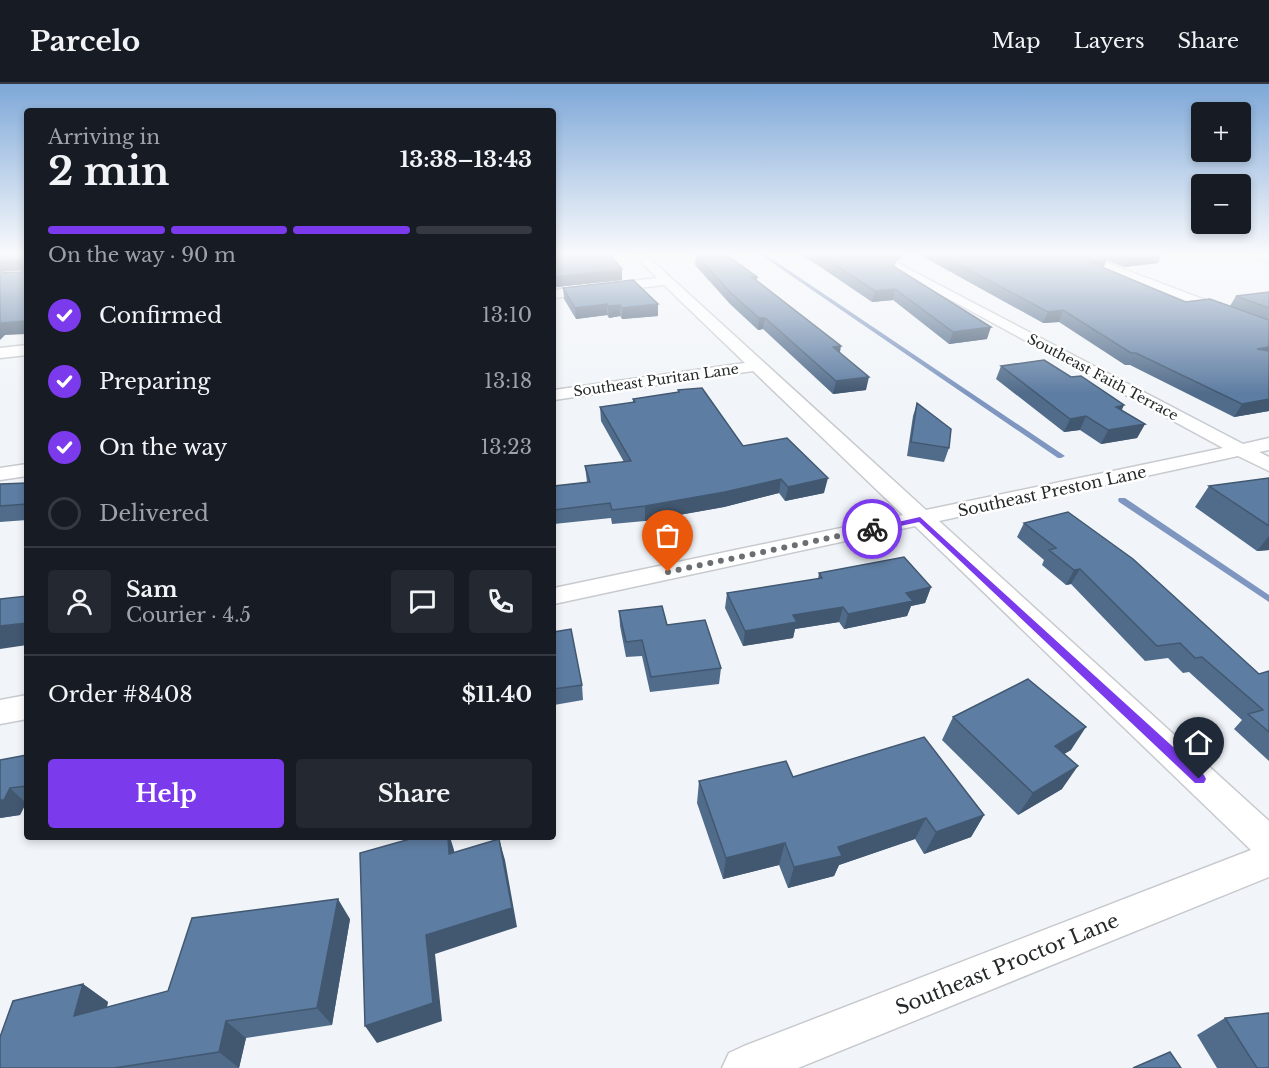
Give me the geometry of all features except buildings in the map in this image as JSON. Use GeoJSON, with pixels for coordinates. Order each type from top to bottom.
{"type":"FeatureCollection","features":[{"type":"Feature","properties":{"kind":"street"},"geometry":{"type":"LineString","coordinates":[[688,301],[1269,844]]}},
{"type":"Feature","properties":{"kind":"street","name":"Southeast Faith Terrace"},"geometry":{"type":"LineString","coordinates":[[959,301],[1269,465]]}},
{"type":"Feature","properties":{"kind":"street"},"geometry":{"type":"LineString","coordinates":[[1195,301],[1269,329]]}},
{"type":"Feature","properties":{"kind":"street"},"geometry":{"type":"LineString","coordinates":[[0,353],[24,351]]}},
{"type":"Feature","properties":{"kind":"street","name":"Southeast Puritan Lane"},"geometry":{"type":"LineString","coordinates":[[556,395],[758,366]]}},
{"type":"Feature","properties":{"kind":"street","name":"Southeast Preston Lane"},"geometry":{"type":"LineString","coordinates":[[556,596],[1269,444]]}},
{"type":"Feature","properties":{"kind":"street"},"geometry":{"type":"LineString","coordinates":[[0,474],[24,470]]}},
{"type":"Feature","properties":{"kind":"street"},"geometry":{"type":"LineString","coordinates":[[0,712],[24,707]]}},
{"type":"Feature","properties":{"kind":"street","name":"Southeast Proctor Lane"},"geometry":{"type":"LineString","coordinates":[[744,1068],[1269,860]]}},
{"type":"Feature","properties":{"kind":"waterway"},"geometry":{"type":"LineString","coordinates":[[831,301],[1061,456]]}},
{"type":"Feature","properties":{"kind":"waterway"},"geometry":{"type":"LineString","coordinates":[[1122,500],[1269,599]]}},
{"type":"Feature","properties":{"kind":"way so far"},"geometry":{"type":"LineString","coordinates":[[668,572],[872,529]]}},
{"type":"Feature","properties":{"kind":"route"},"geometry":{"type":"LineString","coordinates":[[872,529],[920,519],[1199,779]]}}]}
